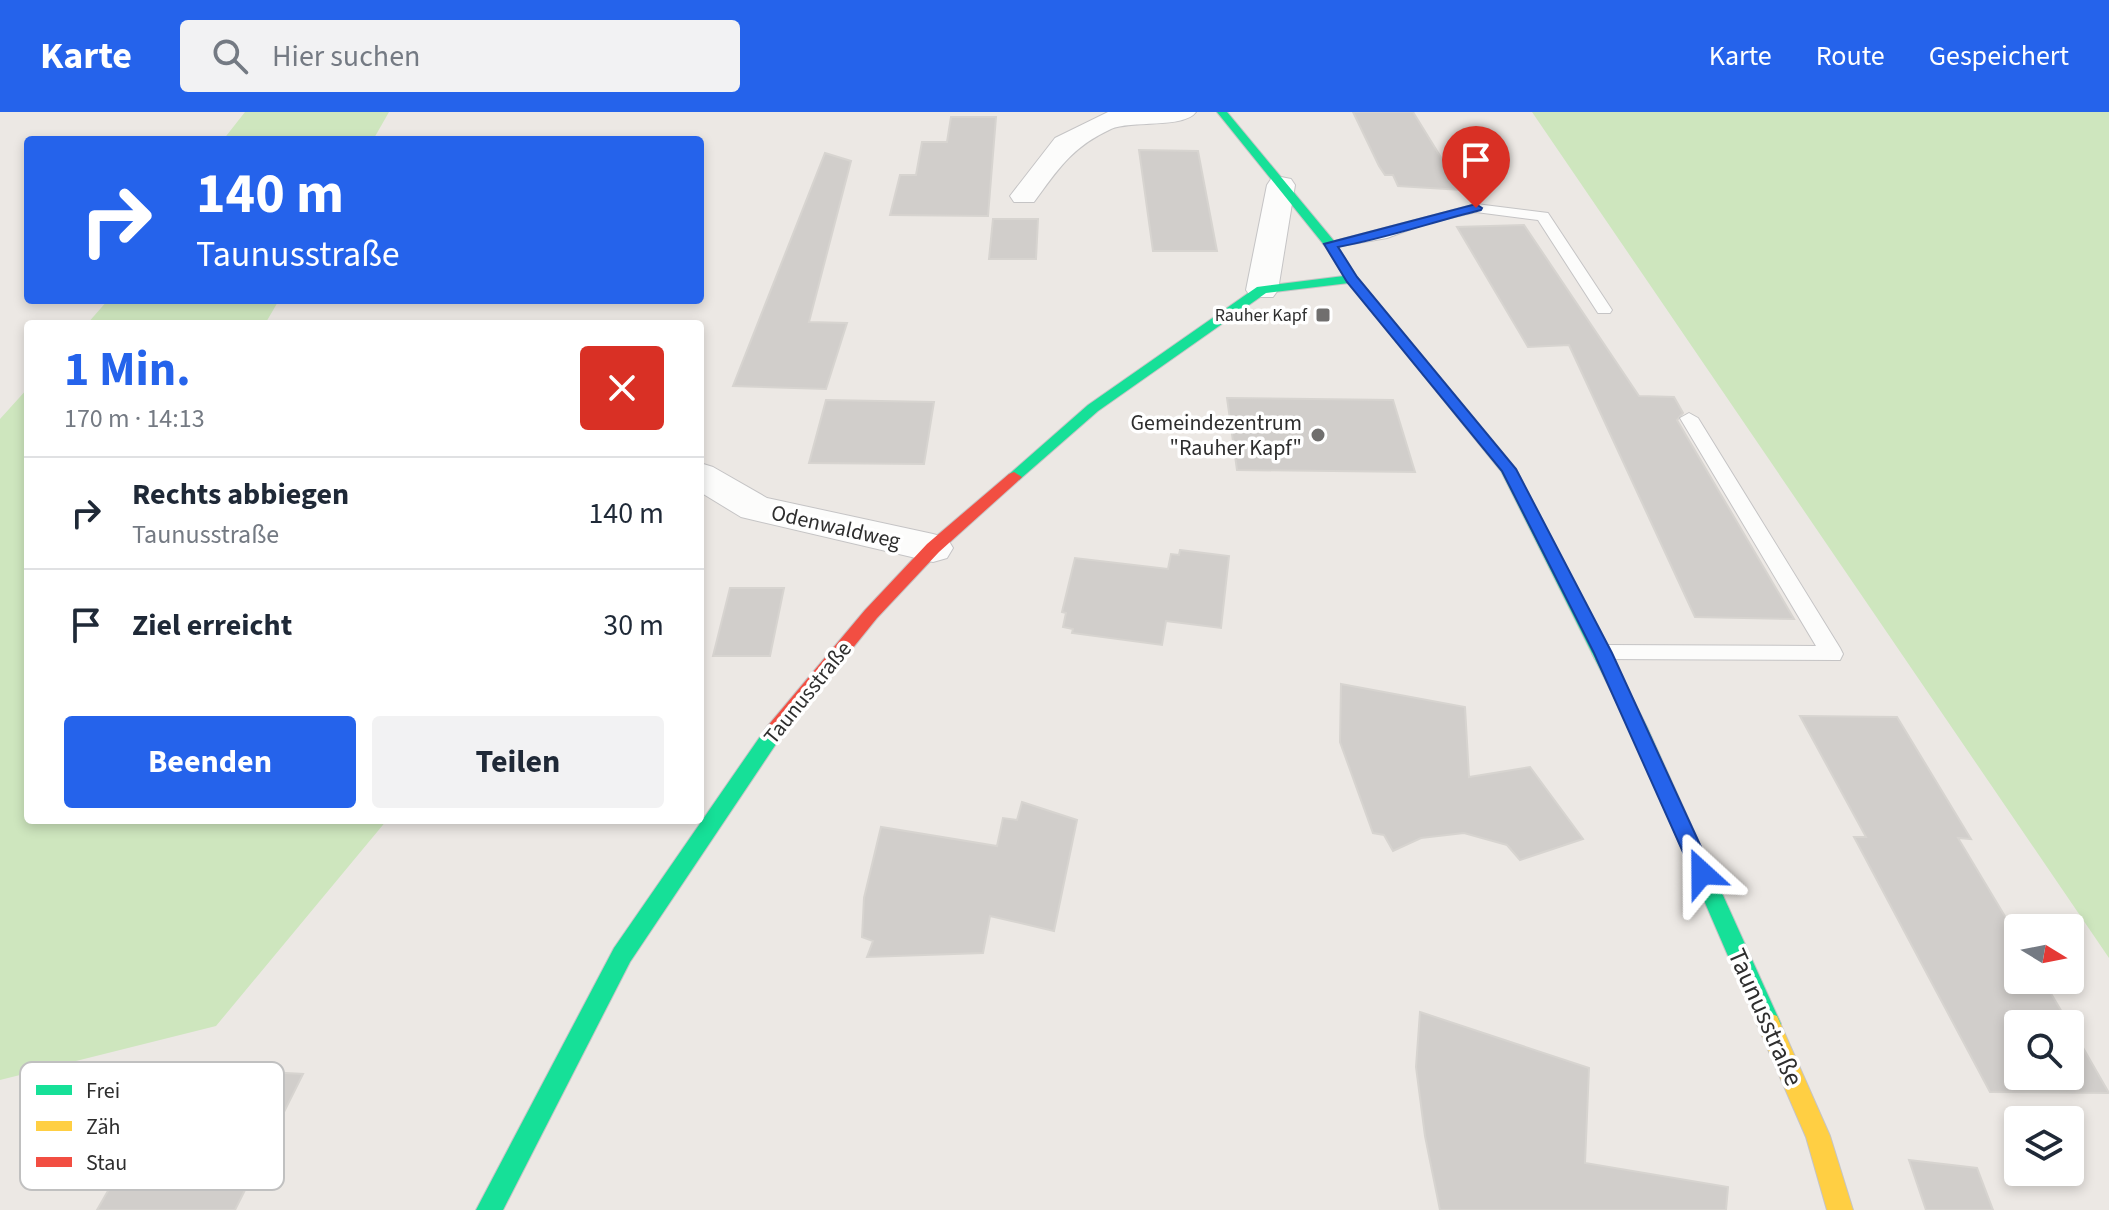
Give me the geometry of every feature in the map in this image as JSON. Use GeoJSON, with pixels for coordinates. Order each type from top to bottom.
{"type":"FeatureCollection","features":[{"type":"Feature","properties":{"kind":"street"},"geometry":{"type":"LineString","coordinates":[[1024,196],[1064,144],[1108,120],[1183,112]]}},
{"type":"Feature","properties":{"kind":"street","name":"Taunusstraße"},"geometry":{"type":"LineString","coordinates":[[1222,112],[1330,244],[1352,279],[1508,469],[1603,653],[1818,1136],[1840,1210]]}},
{"type":"Feature","properties":{"kind":"street"},"geometry":{"type":"LineString","coordinates":[[1262,290],[1281,185]]}},
{"type":"Feature","properties":{"kind":"street","name":"Taunusstraße"},"geometry":{"type":"LineString","coordinates":[[489,1210],[622,955],[758,751],[871,614],[933,548],[1093,408],[1262,290],[1352,279]]}},
{"type":"Feature","properties":{"kind":"street","name":"Odenwaldweg"},"geometry":{"type":"LineString","coordinates":[[704,477],[755,508],[933,548]]}},
{"type":"Feature","properties":{"kind":"lane"},"geometry":{"type":"LineString","coordinates":[[1330,244],[1387,234],[1420,221],[1476,208],[1543,216],[1604,310]]}},
{"type":"Feature","properties":{"kind":"lane"},"geometry":{"type":"LineString","coordinates":[[1603,653],[1832,654],[1689,418]]}},
{"type":"Feature","properties":{"kind":"green space"},"geometry":{"type":"Polygon","coordinates":[[[245,112],[389,112],[375,136],[226,136],[245,112]]]}},
{"type":"Feature","properties":{"kind":"green space"},"geometry":{"type":"Polygon","coordinates":[[[1532,112],[2109,112],[2109,958],[2084,921],[2084,914],[2079,914],[1532,112]]]}},
{"type":"Feature","properties":{"kind":"green space"},"geometry":{"type":"Polygon","coordinates":[[[104,304],[277,304],[267,320],[90,320],[104,304]]]}},
{"type":"Feature","properties":{"kind":"green space"},"geometry":{"type":"Polygon","coordinates":[[[24,392],[24,824],[384,824],[216,1026],[72,1062],[20,1062],[20,1075],[0,1080],[0,419],[24,392]]]}},
{"type":"Feature","properties":{"kind":"building"},"geometry":{"type":"Polygon","coordinates":[[[1353,112],[1413,112],[1461,190],[1398,186],[1393,175],[1385,175],[1379,166],[1353,112]]]}},
{"type":"Feature","properties":{"kind":"building"},"geometry":{"type":"Polygon","coordinates":[[[951,117],[996,117],[988,216],[890,215],[900,175],[916,175],[922,142],[947,142],[951,117]]]}},
{"type":"Feature","properties":{"kind":"building"},"geometry":{"type":"Polygon","coordinates":[[[1139,150],[1198,151],[1217,251],[1153,251],[1139,150]]]}},
{"type":"Feature","properties":{"kind":"building"},"geometry":{"type":"Polygon","coordinates":[[[825,153],[851,161],[809,322],[847,323],[826,389],[733,386],[825,153]]]}},
{"type":"Feature","properties":{"kind":"building"},"geometry":{"type":"Polygon","coordinates":[[[993,219],[1038,219],[1036,259],[989,259],[993,219]]]}},
{"type":"Feature","properties":{"kind":"building"},"geometry":{"type":"Polygon","coordinates":[[[1524,225],[1639,396],[1674,397],[1683,413],[1677,420],[1794,619],[1695,617],[1569,345],[1528,347],[1457,227],[1524,225]]]}},
{"type":"Feature","properties":{"kind":"building","name":"Gemeindezentrum \"Rauher Kapf\""},"geometry":{"type":"Polygon","coordinates":[[[1227,398],[1393,400],[1415,472],[1237,470],[1227,398]]]}},
{"type":"Feature","properties":{"kind":"building"},"geometry":{"type":"Polygon","coordinates":[[[826,400],[934,402],[924,464],[809,463],[826,400]]]}},
{"type":"Feature","properties":{"kind":"building"},"geometry":{"type":"Polygon","coordinates":[[[1180,550],[1229,556],[1221,628],[1166,621],[1162,645],[1072,633],[1073,629],[1063,627],[1066,613],[1062,612],[1075,558],[1168,569],[1171,554],[1179,555],[1180,550]]]}},
{"type":"Feature","properties":{"kind":"building"},"geometry":{"type":"Polygon","coordinates":[[[730,588],[784,588],[770,656],[713,656],[730,588]]]}},
{"type":"Feature","properties":{"kind":"building"},"geometry":{"type":"Polygon","coordinates":[[[1341,684],[1465,707],[1469,777],[1530,767],[1583,839],[1520,860],[1507,845],[1464,833],[1421,838],[1393,851],[1384,835],[1373,833],[1340,742],[1341,684]]]}},
{"type":"Feature","properties":{"kind":"building"},"geometry":{"type":"Polygon","coordinates":[[[1800,716],[1897,717],[1971,839],[1958,838],[2004,915],[2004,994],[2051,994],[2061,1010],[2004,1010],[2004,1090],[2084,1090],[2084,1049],[2109,1093],[1990,1092],[1854,837],[1866,837],[1800,716]]]}},
{"type":"Feature","properties":{"kind":"building"},"geometry":{"type":"Polygon","coordinates":[[[1022,802],[1077,820],[1054,931],[990,916],[983,953],[867,957],[873,941],[862,937],[864,898],[881,827],[997,846],[1003,818],[1017,820],[1022,802]]]}},
{"type":"Feature","properties":{"kind":"building"},"geometry":{"type":"Polygon","coordinates":[[[1420,1012],[1589,1068],[1585,1163],[1728,1187],[1726,1210],[1440,1210],[1425,1136],[1416,1067],[1420,1012]]]}},
{"type":"Feature","properties":{"kind":"building"},"geometry":{"type":"Polygon","coordinates":[[[284,1073],[303,1074],[284,1112],[284,1073]]]}},
{"type":"Feature","properties":{"kind":"building"},"geometry":{"type":"Polygon","coordinates":[[[1909,1160],[1977,1168],[1993,1210],[1926,1210],[1909,1160]]]}},
{"type":"Feature","properties":{"kind":"building"},"geometry":{"type":"Polygon","coordinates":[[[108,1190],[245,1190],[235,1210],[97,1210],[108,1190]]]}},
{"type":"Feature","properties":{"kind":"traffic: fast"},"geometry":{"type":"LineString","coordinates":[[1222,112],[1330,244],[1352,279],[1508,469],[1638,727],[1769,1024]]}},
{"type":"Feature","properties":{"kind":"traffic: fast"},"geometry":{"type":"LineString","coordinates":[[1014,477],[1093,408],[1262,290],[1352,279]]}},
{"type":"Feature","properties":{"kind":"traffic: fast"},"geometry":{"type":"LineString","coordinates":[[489,1210],[622,955],[773,733]]}},
{"type":"Feature","properties":{"kind":"traffic: slow"},"geometry":{"type":"LineString","coordinates":[[1769,1024],[1818,1136],[1840,1210]]}},
{"type":"Feature","properties":{"kind":"traffic: jam"},"geometry":{"type":"LineString","coordinates":[[773,733],[871,614],[933,548],[1014,477]]}},
{"type":"Feature","properties":{"kind":"place","name":"Rauher Kapf"},"geometry":{"type":"Point","coordinates":[1323,315]}},
{"type":"Feature","properties":{"kind":"place","name":"Gemeindezentrum \"Rauher Kapf\""},"geometry":{"type":"Point","coordinates":[1318,435]}},
{"type":"Feature","properties":{"kind":"route"},"geometry":{"type":"LineString","coordinates":[[1476,208],[1420,221],[1387,234],[1330,244],[1352,279],[1508,469],[1603,653],[1702,873]]}}]}
